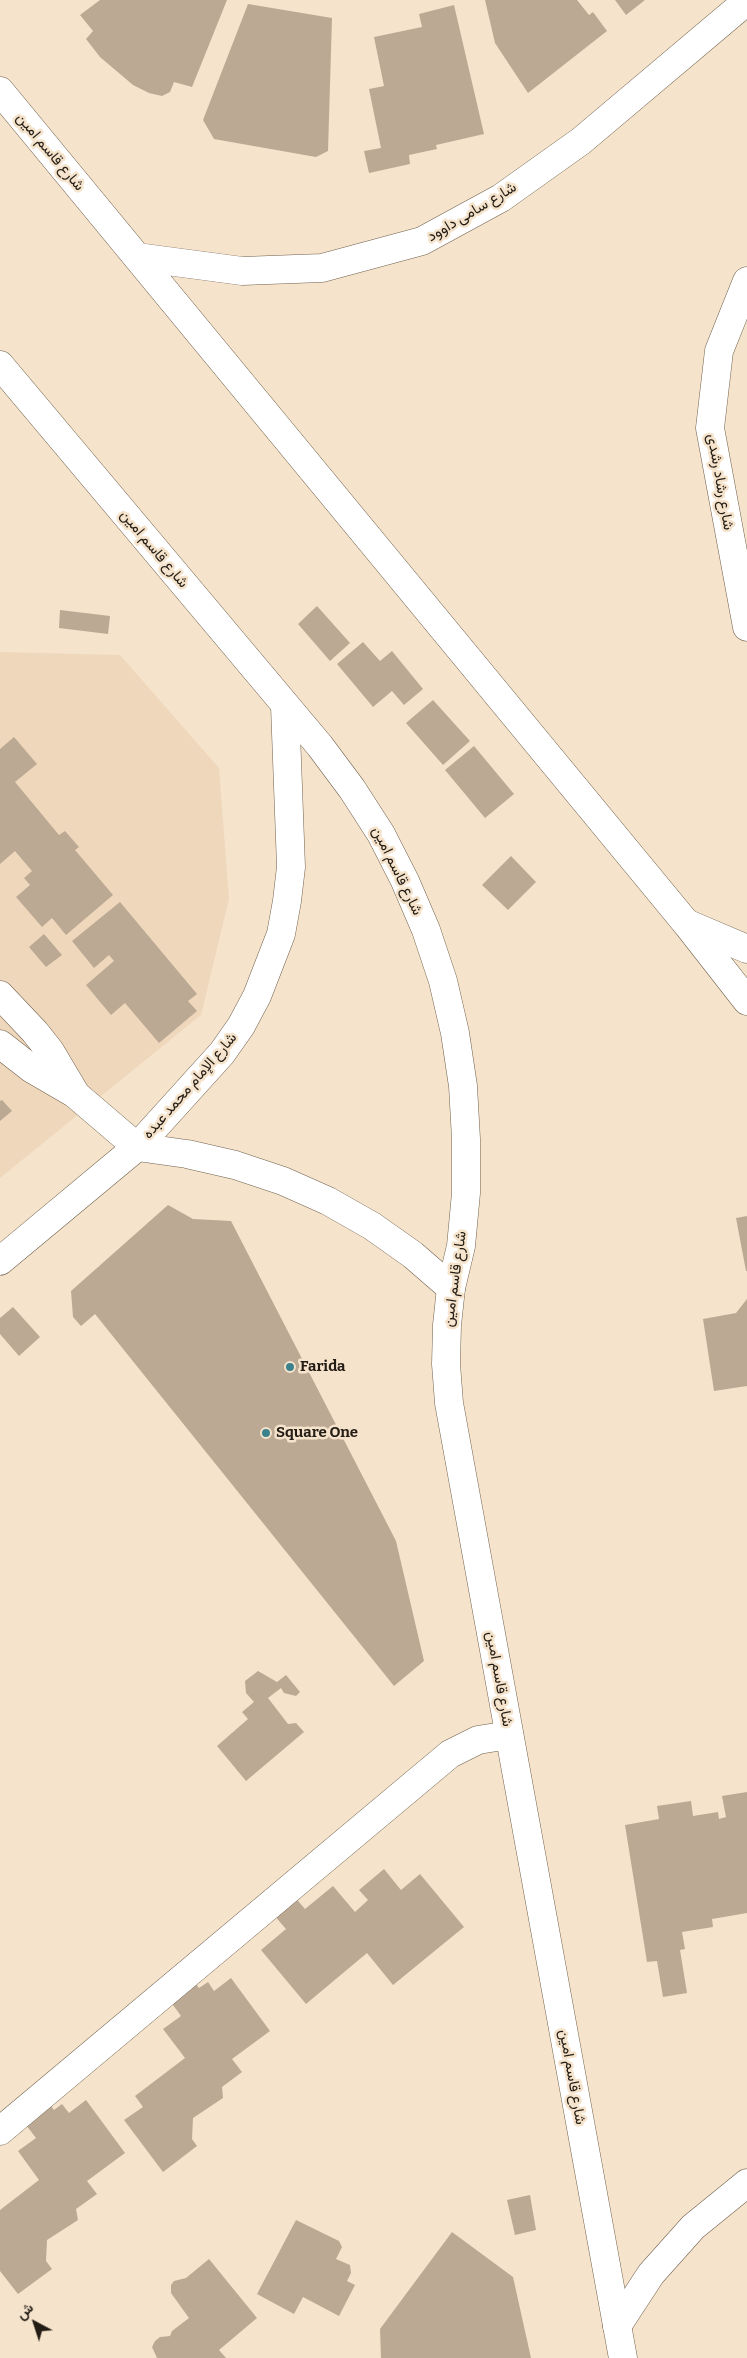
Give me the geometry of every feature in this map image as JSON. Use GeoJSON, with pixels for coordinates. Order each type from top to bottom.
{"type":"FeatureCollection","features":[{"type":"Feature","properties":{"kind":"main road","name":"شارع سامى داوود"},"geometry":{"type":"LineString","coordinates":[[137,257],[242,271],[322,268],[422,241],[501,198],[581,141],[747,1]]}},
{"type":"Feature","properties":{"kind":"main road","name":"شارع قاسم امين"},"geometry":{"type":"LineString","coordinates":[[0,91],[686,923],[747,1001]]}},
{"type":"Feature","properties":{"kind":"main road","name":"شارع رشاد رشدى"},"geometry":{"type":"LineString","coordinates":[[747,281],[719,351],[710,428],[747,626]]}},
{"type":"Feature","properties":{"kind":"main road","name":"شارع قاسم امين"},"geometry":{"type":"LineString","coordinates":[[0,365],[320,746],[352,789],[381,834],[405,881],[426,930],[442,981],[455,1033],[463,1086],[466,1139],[466,1193],[460,1246],[451,1288],[446,1364],[449,1403],[623,2358]]}},
{"type":"Feature","properties":{"kind":"main road","name":"شارع الإمام محمد عبده"},"geometry":{"type":"LineString","coordinates":[[0,1261],[137,1147],[222,1053],[241,1026],[270,966],[286,909],[291,867],[285,706]]}},
{"type":"Feature","properties":{"kind":"main road"},"geometry":{"type":"LineString","coordinates":[[686,923],[747,949]]}},
{"type":"Feature","properties":{"kind":"main road"},"geometry":{"type":"LineString","coordinates":[[6,1013],[50,1051],[75,1094]]}},
{"type":"Feature","properties":{"kind":"main road"},"geometry":{"type":"LineString","coordinates":[[0,1044],[32,1069],[75,1094],[137,1147],[187,1154],[235,1165],[283,1181],[328,1201],[372,1226],[413,1255],[451,1288]]}},
{"type":"Feature","properties":{"kind":"main road"},"geometry":{"type":"LineString","coordinates":[[0,2131],[450,1754],[478,1740],[509,1734]]}},
{"type":"Feature","properties":{"kind":"main road"},"geometry":{"type":"LineString","coordinates":[[617,2326],[651,2274],[693,2227],[747,2183]]}},
{"type":"Feature","properties":{"kind":"shaded area"},"geometry":{"type":"Polygon","coordinates":[[[0,652],[120,655],[219,768],[229,899],[201,1015],[0,1178],[0,652]]]}},
{"type":"Feature","properties":{"kind":"building"},"geometry":{"type":"Polygon","coordinates":[[[100,0],[227,0],[192,87],[174,82],[170,92],[162,96],[149,93],[133,85],[100,57],[86,39],[93,31],[80,15],[100,0]]]}},
{"type":"Feature","properties":{"kind":"building"},"geometry":{"type":"Polygon","coordinates":[[[485,0],[577,0],[589,15],[593,12],[607,31],[528,93],[495,43],[485,0]]]}},
{"type":"Feature","properties":{"kind":"building"},"geometry":{"type":"Polygon","coordinates":[[[615,0],[645,0],[626,15],[615,0]]]}},
{"type":"Feature","properties":{"kind":"building"},"geometry":{"type":"Polygon","coordinates":[[[248,4],[332,18],[328,151],[316,157],[214,139],[203,120],[248,4]]]}},
{"type":"Feature","properties":{"kind":"building"},"geometry":{"type":"Polygon","coordinates":[[[454,5],[484,134],[436,145],[437,149],[409,155],[410,164],[369,173],[364,151],[381,148],[369,89],[384,86],[374,37],[422,27],[419,14],[454,5]]]}},
{"type":"Feature","properties":{"kind":"building"},"geometry":{"type":"Polygon","coordinates":[[[317,606],[350,643],[330,661],[298,624],[317,606]]]}},
{"type":"Feature","properties":{"kind":"building"},"geometry":{"type":"Polygon","coordinates":[[[60,610],[110,616],[108,634],[59,628],[60,610]]]}},
{"type":"Feature","properties":{"kind":"building"},"geometry":{"type":"Polygon","coordinates":[[[363,642],[380,661],[392,651],[423,689],[404,705],[392,691],[373,707],[337,664],[363,642]]]}},
{"type":"Feature","properties":{"kind":"building"},"geometry":{"type":"Polygon","coordinates":[[[433,700],[470,741],[443,765],[406,723],[433,700]]]}},
{"type":"Feature","properties":{"kind":"building"},"geometry":{"type":"Polygon","coordinates":[[[14,737],[37,764],[15,782],[59,835],[65,831],[79,847],[75,850],[113,895],[66,935],[52,918],[42,927],[16,897],[30,885],[24,878],[32,871],[15,851],[0,864],[0,749],[14,737]]]}},
{"type":"Feature","properties":{"kind":"building"},"geometry":{"type":"Polygon","coordinates":[[[474,746],[514,794],[485,818],[445,770],[474,746]]]}},
{"type":"Feature","properties":{"kind":"building"},"geometry":{"type":"Polygon","coordinates":[[[511,856],[536,882],[508,910],[482,885],[511,856]]]}},
{"type":"Feature","properties":{"kind":"building"},"geometry":{"type":"Polygon","coordinates":[[[120,902],[197,994],[188,1001],[197,1011],[159,1043],[125,1003],[111,1015],[86,985],[114,961],[109,955],[94,968],[72,941],[120,902]]]}},
{"type":"Feature","properties":{"kind":"building"},"geometry":{"type":"Polygon","coordinates":[[[44,934],[62,955],[46,967],[29,947],[44,934]]]}},
{"type":"Feature","properties":{"kind":"building"},"geometry":{"type":"Polygon","coordinates":[[[2,1100],[12,1111],[0,1121],[0,1101],[2,1100]]]}},
{"type":"Feature","properties":{"kind":"building","name":"Square One"},"geometry":{"type":"Polygon","coordinates":[[[168,1205],[193,1219],[231,1221],[396,1541],[424,1661],[394,1686],[95,1314],[81,1326],[73,1317],[71,1291],[168,1205]]]}},
{"type":"Feature","properties":{"kind":"building"},"geometry":{"type":"Polygon","coordinates":[[[747,1216],[747,1271],[746,1271],[736,1218],[747,1216]]]}},
{"type":"Feature","properties":{"kind":"building"},"geometry":{"type":"Polygon","coordinates":[[[747,1299],[747,1386],[714,1391],[703,1319],[736,1313],[747,1299]]]}},
{"type":"Feature","properties":{"kind":"building"},"geometry":{"type":"Polygon","coordinates":[[[13,1307],[40,1337],[19,1356],[0,1334],[0,1318],[13,1307]]]}},
{"type":"Feature","properties":{"kind":"building"},"geometry":{"type":"Polygon","coordinates":[[[258,1671],[277,1682],[286,1675],[300,1692],[296,1696],[284,1693],[281,1688],[268,1698],[288,1724],[296,1723],[304,1732],[246,1781],[217,1746],[248,1719],[242,1712],[254,1702],[246,1693],[245,1681],[258,1671]]]}},
{"type":"Feature","properties":{"kind":"building"},"geometry":{"type":"Polygon","coordinates":[[[747,1792],[747,1913],[712,1919],[713,1927],[682,1932],[685,1949],[680,1950],[687,1993],[663,1997],[657,1961],[647,1962],[625,1825],[659,1819],[657,1806],[691,1801],[693,1816],[718,1812],[719,1819],[726,1817],[722,1796],[747,1792]]]}},
{"type":"Feature","properties":{"kind":"building"},"geometry":{"type":"Polygon","coordinates":[[[384,1869],[401,1890],[420,1874],[464,1927],[393,1985],[367,1953],[306,2004],[261,1950],[286,1929],[273,1914],[294,1896],[305,1909],[333,1886],[355,1912],[368,1900],[359,1890],[384,1869]]]}},
{"type":"Feature","properties":{"kind":"building"},"geometry":{"type":"Polygon","coordinates":[[[231,1978],[270,2031],[232,2059],[242,2072],[222,2087],[223,2098],[193,2118],[192,2139],[197,2146],[163,2172],[124,2120],[143,2107],[135,2096],[185,2058],[163,2029],[181,2016],[168,1998],[193,1980],[199,1988],[208,1982],[214,1991],[231,1978]]]}},
{"type":"Feature","properties":{"kind":"building"},"geometry":{"type":"Polygon","coordinates":[[[86,2100],[125,2153],[87,2181],[97,2194],[76,2209],[78,2220],[47,2240],[46,2261],[52,2269],[18,2294],[0,2271],[0,2210],[39,2180],[18,2151],[36,2138],[23,2121],[48,2102],[54,2110],[62,2104],[69,2113],[86,2100]]]}},
{"type":"Feature","properties":{"kind":"building"},"geometry":{"type":"Polygon","coordinates":[[[530,2195],[536,2230],[515,2235],[507,2200],[530,2195]]]}},
{"type":"Feature","properties":{"kind":"building"},"geometry":{"type":"Polygon","coordinates":[[[296,2220],[339,2241],[342,2247],[336,2259],[350,2265],[351,2273],[347,2281],[355,2285],[339,2316],[303,2297],[294,2314],[257,2294],[296,2220]]]}},
{"type":"Feature","properties":{"kind":"building"},"geometry":{"type":"Polygon","coordinates":[[[452,2232],[513,2277],[531,2358],[381,2358],[380,2329],[452,2232]]]}},
{"type":"Feature","properties":{"kind":"building"},"geometry":{"type":"Polygon","coordinates":[[[209,2259],[257,2318],[219,2350],[226,2358],[157,2358],[152,2347],[155,2341],[160,2337],[170,2336],[172,2331],[189,2318],[171,2293],[171,2285],[174,2281],[186,2278],[209,2259]]]}},
{"type":"Feature","properties":{"kind":"place","name":"Farida"},"geometry":{"type":"Point","coordinates":[290,1367]}},
{"type":"Feature","properties":{"kind":"place","name":"Square One"},"geometry":{"type":"Point","coordinates":[266,1433]}}]}
